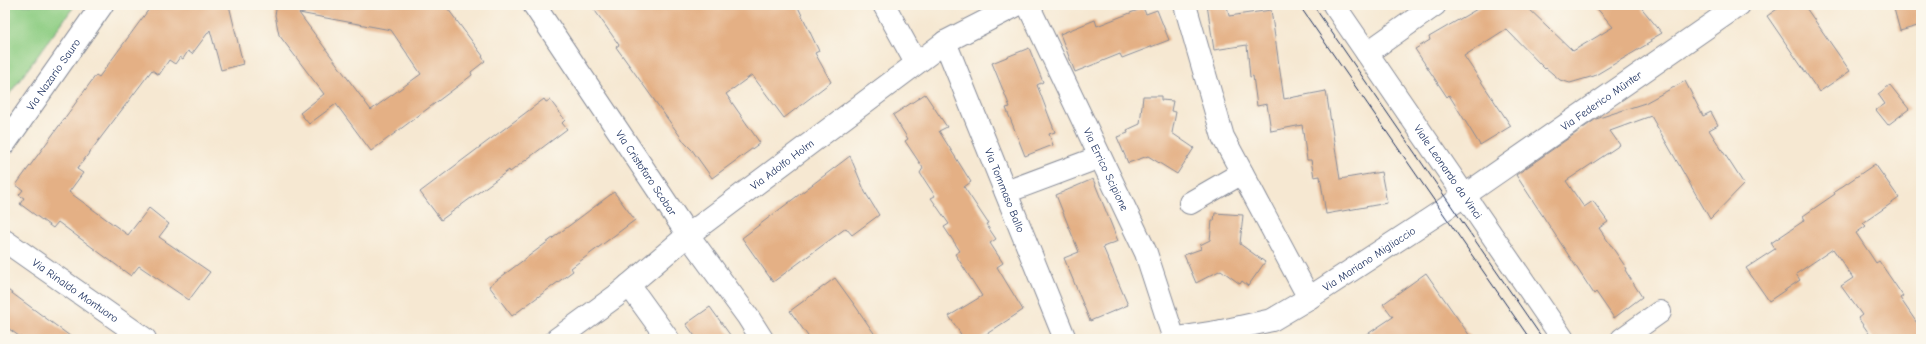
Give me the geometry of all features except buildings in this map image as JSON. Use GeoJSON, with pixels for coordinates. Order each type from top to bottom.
{"type":"FeatureCollection","features":[{"type":"Feature","properties":{"kind":"street","name":"Via Nazario Sauro"},"geometry":{"type":"LineString","coordinates":[[5,143],[102,5]]}},
{"type":"Feature","properties":{"kind":"street","name":"Via Cristofaro Scobar"},"geometry":{"type":"LineString","coordinates":[[534,5],[688,236],[748,317],[762,339]]}},
{"type":"Feature","properties":{"kind":"street"},"geometry":{"type":"LineString","coordinates":[[884,5],[916,63]]}},
{"type":"Feature","properties":{"kind":"street","name":"Via Adolfo Holm"},"geometry":{"type":"LineString","coordinates":[[557,339],[629,285],[688,236],[916,63],[945,42],[1017,5]]}},
{"type":"Feature","properties":{"kind":"street","name":"Via Errico Scipione"},"geometry":{"type":"LineString","coordinates":[[1028,5],[1146,253],[1174,338]]}},
{"type":"Feature","properties":{"kind":"street"},"geometry":{"type":"LineString","coordinates":[[1185,5],[1223,137],[1309,298]]}},
{"type":"Feature","properties":{"kind":"street","name":"Viale Leonardo da Vinci"},"geometry":{"type":"LineString","coordinates":[[1334,5],[1563,339]]}},
{"type":"Feature","properties":{"kind":"street"},"geometry":{"type":"LineString","coordinates":[[1367,53],[1435,5]]}},
{"type":"Feature","properties":{"kind":"street","name":"Via Federico Münter"},"geometry":{"type":"LineString","coordinates":[[1464,196],[1739,5]]}},
{"type":"Feature","properties":{"kind":"street","name":"Via Tommaso Ballo"},"geometry":{"type":"LineString","coordinates":[[945,42],[1066,339]]}},
{"type":"Feature","properties":{"kind":"street"},"geometry":{"type":"LineString","coordinates":[[1006,192],[1100,157]]}},
{"type":"Feature","properties":{"kind":"street"},"geometry":{"type":"LineString","coordinates":[[1190,203],[1242,173]]}},
{"type":"Feature","properties":{"kind":"street","name":"Via Mariano Migliaccio"},"geometry":{"type":"LineString","coordinates":[[1272,320],[1309,298],[1464,196]]}},
{"type":"Feature","properties":{"kind":"street","name":"Via Rinaldo Montuoro"},"geometry":{"type":"LineString","coordinates":[[5,241],[145,339]]}},
{"type":"Feature","properties":{"kind":"street"},"geometry":{"type":"LineString","coordinates":[[629,285],[668,339]]}},
{"type":"Feature","properties":{"kind":"street"},"geometry":{"type":"LineString","coordinates":[[1622,339],[1660,312]]}},
{"type":"Feature","properties":{"kind":"street"},"geometry":{"type":"LineString","coordinates":[[1171,339],[1230,335],[1272,320]]}},
{"type":"Feature","properties":{"kind":"street"},"geometry":{"type":"LineString","coordinates":[[1257,339],[1272,320]]}},
{"type":"Feature","properties":{"kind":"green space"},"geometry":{"type":"Polygon","coordinates":[[[5,5],[75,5],[5,100],[5,5]]]}},
{"type":"Feature","properties":{"kind":"tram line"},"geometry":{"type":"LineString","coordinates":[[1299,5],[1530,339]]}},
{"type":"Feature","properties":{"kind":"tram line"},"geometry":{"type":"LineString","coordinates":[[1313,5],[1543,339]]}}]}
